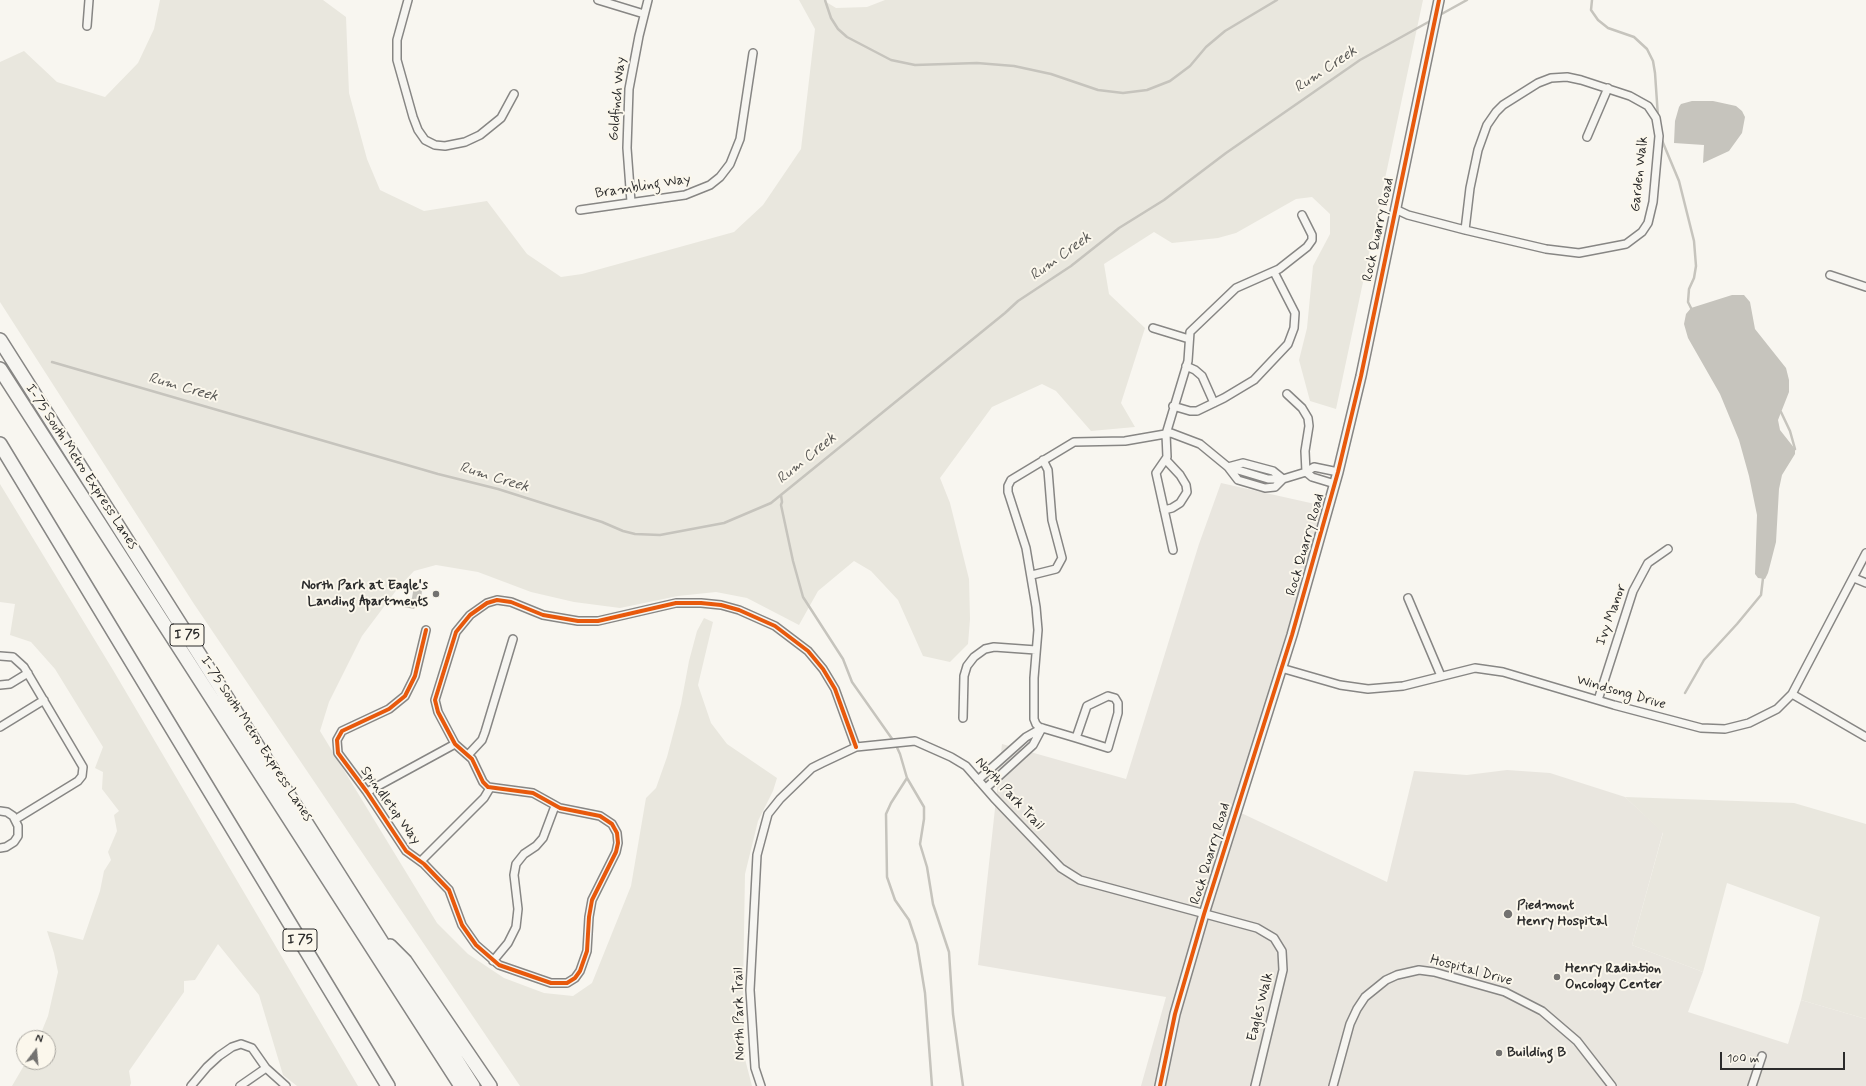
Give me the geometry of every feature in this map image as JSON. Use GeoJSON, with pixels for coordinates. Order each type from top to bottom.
{"type":"FeatureCollection","features":[{"type":"Feature","properties":{"kind":"highway","name":"I 75"},"geometry":{"type":"LineString","coordinates":[[0,340],[473,1086]]}},
{"type":"Feature","properties":{"kind":"highway","name":"I-75 South Metro Express Lanes"},"geometry":{"type":"LineString","coordinates":[[0,369],[461,1086]]}},
{"type":"Feature","properties":{"kind":"highway","name":"I 75"},"geometry":{"type":"LineString","coordinates":[[0,444],[388,1086]]}},
{"type":"Feature","properties":{"kind":"highway"},"geometry":{"type":"LineString","coordinates":[[374,931],[405,960],[490,1086]]}},
{"type":"Feature","properties":{"kind":"street"},"geometry":{"type":"LineString","coordinates":[[88,26],[89,0]]}},
{"type":"Feature","properties":{"kind":"street"},"geometry":{"type":"LineString","coordinates":[[408,0],[397,40],[397,60],[413,118],[418,130],[425,140],[435,145],[445,146],[465,142],[480,135],[501,118],[514,94]]}},
{"type":"Feature","properties":{"kind":"street"},"geometry":{"type":"LineString","coordinates":[[598,0],[644,14]]}},
{"type":"Feature","properties":{"kind":"street","name":"Goldfinch Way"},"geometry":{"type":"LineString","coordinates":[[631,202],[627,148],[628,109],[632,71],[648,0]]}},
{"type":"Feature","properties":{"kind":"street","name":"Rock Quarry Road"},"geometry":{"type":"LineString","coordinates":[[1160,1086],[1176,1014],[1204,914],[1281,668],[1335,484],[1361,376],[1439,0]]}},
{"type":"Feature","properties":{"kind":"street","name":"Brambling Way"},"geometry":{"type":"LineString","coordinates":[[580,210],[685,196],[710,186],[720,177],[730,164],[740,139],[753,53]]}},
{"type":"Feature","properties":{"kind":"street","name":"Garden Walk"},"geometry":{"type":"LineString","coordinates":[[1395,209],[1408,215],[1465,230],[1546,249],[1579,253],[1626,244],[1642,232],[1648,223],[1653,202],[1659,136],[1656,118],[1648,106],[1630,96],[1608,88],[1567,77],[1551,78],[1538,83],[1503,105],[1487,124],[1478,150],[1470,188],[1465,230]]}},
{"type":"Feature","properties":{"kind":"street"},"geometry":{"type":"LineString","coordinates":[[1587,137],[1608,88]]}},
{"type":"Feature","properties":{"kind":"street"},"geometry":{"type":"LineString","coordinates":[[1173,550],[1156,473],[1166,460],[1166,434],[1173,406],[1189,356],[1190,332],[1236,288],[1274,272],[1299,255],[1312,240],[1312,232],[1302,215]]}},
{"type":"Feature","properties":{"kind":"street"},"geometry":{"type":"LineString","coordinates":[[1173,406],[1194,412],[1214,403],[1254,380],[1284,350],[1291,340],[1295,323],[1295,313],[1274,272]]}},
{"type":"Feature","properties":{"kind":"street"},"geometry":{"type":"LineString","coordinates":[[1830,275],[1866,288]]}},
{"type":"Feature","properties":{"kind":"street"},"geometry":{"type":"LineString","coordinates":[[1153,328],[1189,339]]}},
{"type":"Feature","properties":{"kind":"street"},"geometry":{"type":"LineString","coordinates":[[1186,366],[1195,370],[1202,376],[1214,403]]}},
{"type":"Feature","properties":{"kind":"street"},"geometry":{"type":"LineString","coordinates":[[1287,394],[1302,408],[1308,418],[1309,426],[1305,451],[1306,472],[1312,477],[1335,484]]}},
{"type":"Feature","properties":{"kind":"street"},"geometry":{"type":"LineString","coordinates":[[1076,738],[1087,706],[1108,696],[1115,698],[1118,703],[1119,709],[1108,748],[1037,726],[1034,719],[1034,678],[1038,623],[1032,575],[1026,548],[1008,486],[1014,478],[1074,442],[1124,441],[1166,434],[1175,434],[1200,444],[1228,467],[1238,480],[1265,488],[1275,487],[1283,479],[1306,472],[1314,467],[1338,472]]}},
{"type":"Feature","properties":{"kind":"street"},"geometry":{"type":"LineString","coordinates":[[1032,575],[1056,569],[1062,558],[1052,520],[1048,470],[1044,460]]}},
{"type":"Feature","properties":{"kind":"street"},"geometry":{"type":"LineString","coordinates":[[1164,510],[1172,508],[1180,503],[1186,495],[1187,489],[1180,475],[1166,460]]}},
{"type":"Feature","properties":{"kind":"street"},"geometry":{"type":"LineString","coordinates":[[1228,467],[1243,463],[1273,471],[1283,479]]}},
{"type":"Feature","properties":{"kind":"street","name":"Ivy Manor"},"geometry":{"type":"LineString","coordinates":[[1598,700],[1633,591],[1648,564],[1668,549]]}},
{"type":"Feature","properties":{"kind":"street","name":"Windsong Drive"},"geometry":{"type":"LineString","coordinates":[[1281,668],[1340,685],[1368,689],[1403,686],[1475,668],[1503,672],[1701,728],[1725,729],[1749,723],[1777,709],[1792,694],[1866,554]]}},
{"type":"Feature","properties":{"kind":"street"},"geometry":{"type":"LineString","coordinates":[[1854,578],[1866,583]]}},
{"type":"Feature","properties":{"kind":"street"},"geometry":{"type":"LineString","coordinates":[[1408,598],[1441,676]]}},
{"type":"Feature","properties":{"kind":"street"},"geometry":{"type":"LineString","coordinates":[[490,788],[483,782],[477,766],[468,755],[455,744],[438,712],[436,700],[456,632],[470,615],[487,603],[497,600],[511,602],[543,615],[578,621],[598,621],[676,603],[721,605],[749,613],[775,626],[808,651],[823,670],[835,689],[856,747]]}},
{"type":"Feature","properties":{"kind":"street","name":"Spindletop Way"},"geometry":{"type":"LineString","coordinates":[[421,861],[484,798],[490,788],[533,793],[555,806],[575,812],[596,815],[605,819],[615,828],[618,838],[616,852],[592,900],[589,917],[588,946],[583,964],[575,978],[567,982],[557,984],[526,975],[493,961],[472,941],[462,925],[448,890],[421,861],[406,852],[367,792],[340,757],[336,744],[338,736],[342,731],[389,710],[405,696],[415,676],[426,630]]}},
{"type":"Feature","properties":{"kind":"street"},"geometry":{"type":"LineString","coordinates":[[468,755],[479,743],[486,732],[513,639]]}},
{"type":"Feature","properties":{"kind":"street"},"geometry":{"type":"LineString","coordinates":[[963,718],[964,676],[967,666],[974,657],[985,649],[994,646],[1036,650]]}},
{"type":"Feature","properties":{"kind":"street"},"geometry":{"type":"LineString","coordinates":[[0,656],[11,656],[17,659],[28,673],[81,761],[83,773],[78,781],[16,819]]}},
{"type":"Feature","properties":{"kind":"street"},"geometry":{"type":"LineString","coordinates":[[0,685],[10,684],[28,673]]}},
{"type":"Feature","properties":{"kind":"street"},"geometry":{"type":"LineString","coordinates":[[1792,694],[1866,737]]}},
{"type":"Feature","properties":{"kind":"street"},"geometry":{"type":"LineString","coordinates":[[0,727],[44,700]]}},
{"type":"Feature","properties":{"kind":"street"},"geometry":{"type":"LineString","coordinates":[[978,780],[1026,737],[1042,728]]}},
{"type":"Feature","properties":{"kind":"street"},"geometry":{"type":"LineString","coordinates":[[986,788],[1033,745],[1042,728]]}},
{"type":"Feature","properties":{"kind":"street","name":"North Park Trail"},"geometry":{"type":"LineString","coordinates":[[761,1086],[755,1068],[750,990],[757,855],[768,814],[780,799],[812,768],[856,747],[914,741],[950,756],[966,766],[1061,868],[1080,880],[1204,914]]}},
{"type":"Feature","properties":{"kind":"street","name":"Spindletop Way"},"geometry":{"type":"LineString","coordinates":[[367,792],[455,744]]}},
{"type":"Feature","properties":{"kind":"street"},"geometry":{"type":"LineString","coordinates":[[493,961],[508,944],[516,927],[518,909],[514,875],[516,864],[519,859],[536,846],[543,838],[555,806]]}},
{"type":"Feature","properties":{"kind":"street"},"geometry":{"type":"LineString","coordinates":[[0,811],[10,814],[16,819],[18,826],[16,839],[12,844],[0,848]]}},
{"type":"Feature","properties":{"kind":"street","name":"Eagles Walk"},"geometry":{"type":"LineString","coordinates":[[1204,914],[1261,929],[1274,938],[1282,951],[1284,965],[1282,980],[1255,1086]]}},
{"type":"Feature","properties":{"kind":"street","name":"Hospital Drive"},"geometry":{"type":"LineString","coordinates":[[1333,1086],[1350,1024],[1365,997],[1386,980],[1397,975],[1419,970],[1434,972],[1505,992],[1542,1011],[1577,1041],[1612,1086]]}},
{"type":"Feature","properties":{"kind":"street"},"geometry":{"type":"LineString","coordinates":[[191,1086],[207,1067],[236,1045],[245,1044],[252,1048],[266,1068],[286,1086]]}},
{"type":"Feature","properties":{"kind":"street"},"geometry":{"type":"LineString","coordinates":[[1752,1086],[1762,1056]]}},
{"type":"Feature","properties":{"kind":"street"},"geometry":{"type":"LineString","coordinates":[[240,1086],[266,1068]]}},
{"type":"Feature","properties":{"kind":"shaded area"},"geometry":{"type":"Polygon","coordinates":[[[160,0],[323,0],[346,17],[349,93],[367,159],[380,190],[424,211],[487,201],[527,254],[561,277],[582,274],[734,232],[763,205],[801,149],[815,29],[799,0],[823,0],[836,8],[867,7],[885,0],[1423,0],[1336,409],[1310,401],[1299,360],[1307,328],[1313,266],[1330,234],[1330,214],[1312,197],[1296,199],[1236,233],[1218,238],[1172,243],[1154,232],[1104,264],[1109,294],[1145,328],[1121,403],[1135,427],[1091,431],[1056,391],[1042,384],[992,407],[940,478],[950,503],[969,579],[970,619],[968,644],[950,662],[923,656],[898,600],[871,571],[854,561],[818,591],[799,625],[747,598],[716,592],[678,596],[620,608],[574,602],[531,592],[478,572],[436,565],[414,571],[398,588],[362,636],[329,702],[320,731],[437,923],[468,954],[504,978],[544,993],[573,996],[592,983],[631,886],[646,798],[656,788],[667,757],[681,704],[689,661],[697,631],[704,618],[713,622],[698,685],[711,723],[727,744],[777,778],[773,791],[758,821],[745,874],[743,990],[745,1059],[752,1086],[520,1086],[194,604],[0,302],[0,62],[24,51],[57,82],[105,97],[138,63],[154,29],[160,0]]]}},
{"type":"Feature","properties":{"kind":"shaded area"},"geometry":{"type":"Polygon","coordinates":[[[1692,101],[1713,101],[1736,106],[1742,111],[1745,117],[1742,133],[1729,151],[1703,163],[1704,145],[1674,143],[1675,121],[1679,107],[1681,104],[1692,101]]]}},
{"type":"Feature","properties":{"kind":"shaded area"},"geometry":{"type":"Polygon","coordinates":[[[1732,295],[1744,295],[1750,302],[1755,329],[1786,368],[1789,380],[1789,392],[1778,420],[1780,430],[1795,449],[1795,454],[1782,475],[1779,489],[1776,542],[1765,579],[1758,578],[1755,574],[1757,515],[1749,476],[1739,440],[1720,394],[1688,338],[1684,324],[1686,314],[1691,308],[1732,295]]]}},
{"type":"Feature","properties":{"kind":"shaded area"},"geometry":{"type":"Polygon","coordinates":[[[1221,483],[1324,506],[1237,811],[1387,882],[1414,771],[1467,775],[1507,770],[1550,773],[1625,797],[1663,832],[1632,945],[1703,972],[1688,1012],[1788,1044],[1801,1000],[1866,1019],[1866,1086],[1141,1086],[1166,997],[978,965],[1002,744],[1126,779],[1199,544],[1221,483]]]}},
{"type":"Feature","properties":{"kind":"shaded area"},"geometry":{"type":"Polygon","coordinates":[[[0,484],[113,670],[358,1086],[297,1086],[283,1075],[259,995],[218,944],[195,980],[184,981],[184,992],[129,1071],[130,1086],[12,1086],[21,1070],[56,1070],[56,1030],[42,1030],[48,1016],[58,972],[47,931],[83,940],[100,891],[104,871],[111,860],[108,852],[117,831],[114,815],[119,811],[102,789],[103,772],[95,768],[103,747],[55,669],[31,642],[10,635],[15,604],[0,602],[0,484]]]}},
{"type":"Feature","properties":{"kind":"shaded area"},"geometry":{"type":"Polygon","coordinates":[[[414,586],[422,589],[421,604],[417,604],[414,609],[404,607],[407,598],[412,598],[414,586]]]}},
{"type":"Feature","properties":{"kind":"shaded area"},"geometry":{"type":"Polygon","coordinates":[[[1625,797],[1794,803],[1866,824],[1866,1019],[1801,1000],[1820,917],[1727,883],[1703,972],[1632,945],[1663,833],[1625,797]]]}},
{"type":"Feature","properties":{"kind":"waterway"},"geometry":{"type":"LineString","coordinates":[[825,0],[831,18],[838,29],[847,37],[891,60],[915,65],[977,63],[1014,66],[1051,74],[1098,90],[1123,93],[1147,90],[1170,81],[1190,66],[1206,47],[1225,31],[1277,0]]}},
{"type":"Feature","properties":{"kind":"waterway","name":"Rum Creek"},"geometry":{"type":"LineString","coordinates":[[1438,16],[1467,0]]}},
{"type":"Feature","properties":{"kind":"waterway"},"geometry":{"type":"LineString","coordinates":[[1592,0],[1591,10],[1598,20],[1608,28],[1634,37],[1647,49],[1653,61],[1655,73],[1658,117]]}},
{"type":"Feature","properties":{"kind":"waterway","name":"Rum Creek"},"geometry":{"type":"LineString","coordinates":[[52,362],[438,474],[498,489],[635,534],[660,535],[724,523],[771,503],[1018,301],[1071,266],[1119,228],[1164,200],[1226,153],[1360,60],[1432,20]]}},
{"type":"Feature","properties":{"kind":"waterway"},"geometry":{"type":"LineString","coordinates":[[1661,138],[1679,181],[1694,241],[1696,266],[1694,278],[1689,289],[1688,302],[1691,308]]}},
{"type":"Feature","properties":{"kind":"waterway"},"geometry":{"type":"LineString","coordinates":[[1781,412],[1790,431],[1795,449]]}},
{"type":"Feature","properties":{"kind":"waterway"},"geometry":{"type":"LineString","coordinates":[[781,495],[781,505],[793,561],[803,597],[843,659],[852,682],[895,743],[907,778],[924,807],[924,819],[920,844],[927,867],[933,904],[949,952],[953,1014],[963,1086]]}},
{"type":"Feature","properties":{"kind":"waterway"},"geometry":{"type":"LineString","coordinates":[[1685,693],[1704,660],[1761,595],[1763,578]]}},
{"type":"Feature","properties":{"kind":"waterway"},"geometry":{"type":"LineString","coordinates":[[907,778],[891,803],[886,814],[887,877],[895,900],[909,920],[917,944],[925,993],[932,1086]]}},
{"type":"Feature","properties":{"kind":"cycle path"},"geometry":{"type":"LineString","coordinates":[[1160,1086],[1175,1014],[1204,914],[1292,635],[1338,472],[1361,376],[1439,0]]}},
{"type":"Feature","properties":{"kind":"cycle path"},"geometry":{"type":"LineString","coordinates":[[426,630],[415,676],[405,696],[389,709],[342,731],[337,740],[338,753],[367,792],[406,851],[424,864],[449,890],[462,925],[476,945],[499,965],[551,983],[567,983],[575,978],[580,971],[587,951],[589,917],[592,900],[616,852],[618,843],[617,833],[612,824],[600,816],[560,808],[533,793],[488,787],[483,782],[472,759],[455,744],[438,712],[435,700],[456,632],[470,615],[487,603],[497,600],[511,602],[543,615],[578,621],[598,621],[676,603],[721,605],[739,610],[775,626],[808,651],[823,669],[835,689],[856,747]]}},
{"type":"Feature","properties":{"kind":"place","name":"North Park at Eagle's Landing Apartments"},"geometry":{"type":"Point","coordinates":[436,594]}},
{"type":"Feature","properties":{"kind":"place","name":"Piedmont Henry Hospital"},"geometry":{"type":"Point","coordinates":[1508,914]}},
{"type":"Feature","properties":{"kind":"place","name":"Henry Radiation Oncology Center"},"geometry":{"type":"Point","coordinates":[1557,977]}},
{"type":"Feature","properties":{"kind":"place","name":"Building B"},"geometry":{"type":"Point","coordinates":[1499,1053]}}]}
